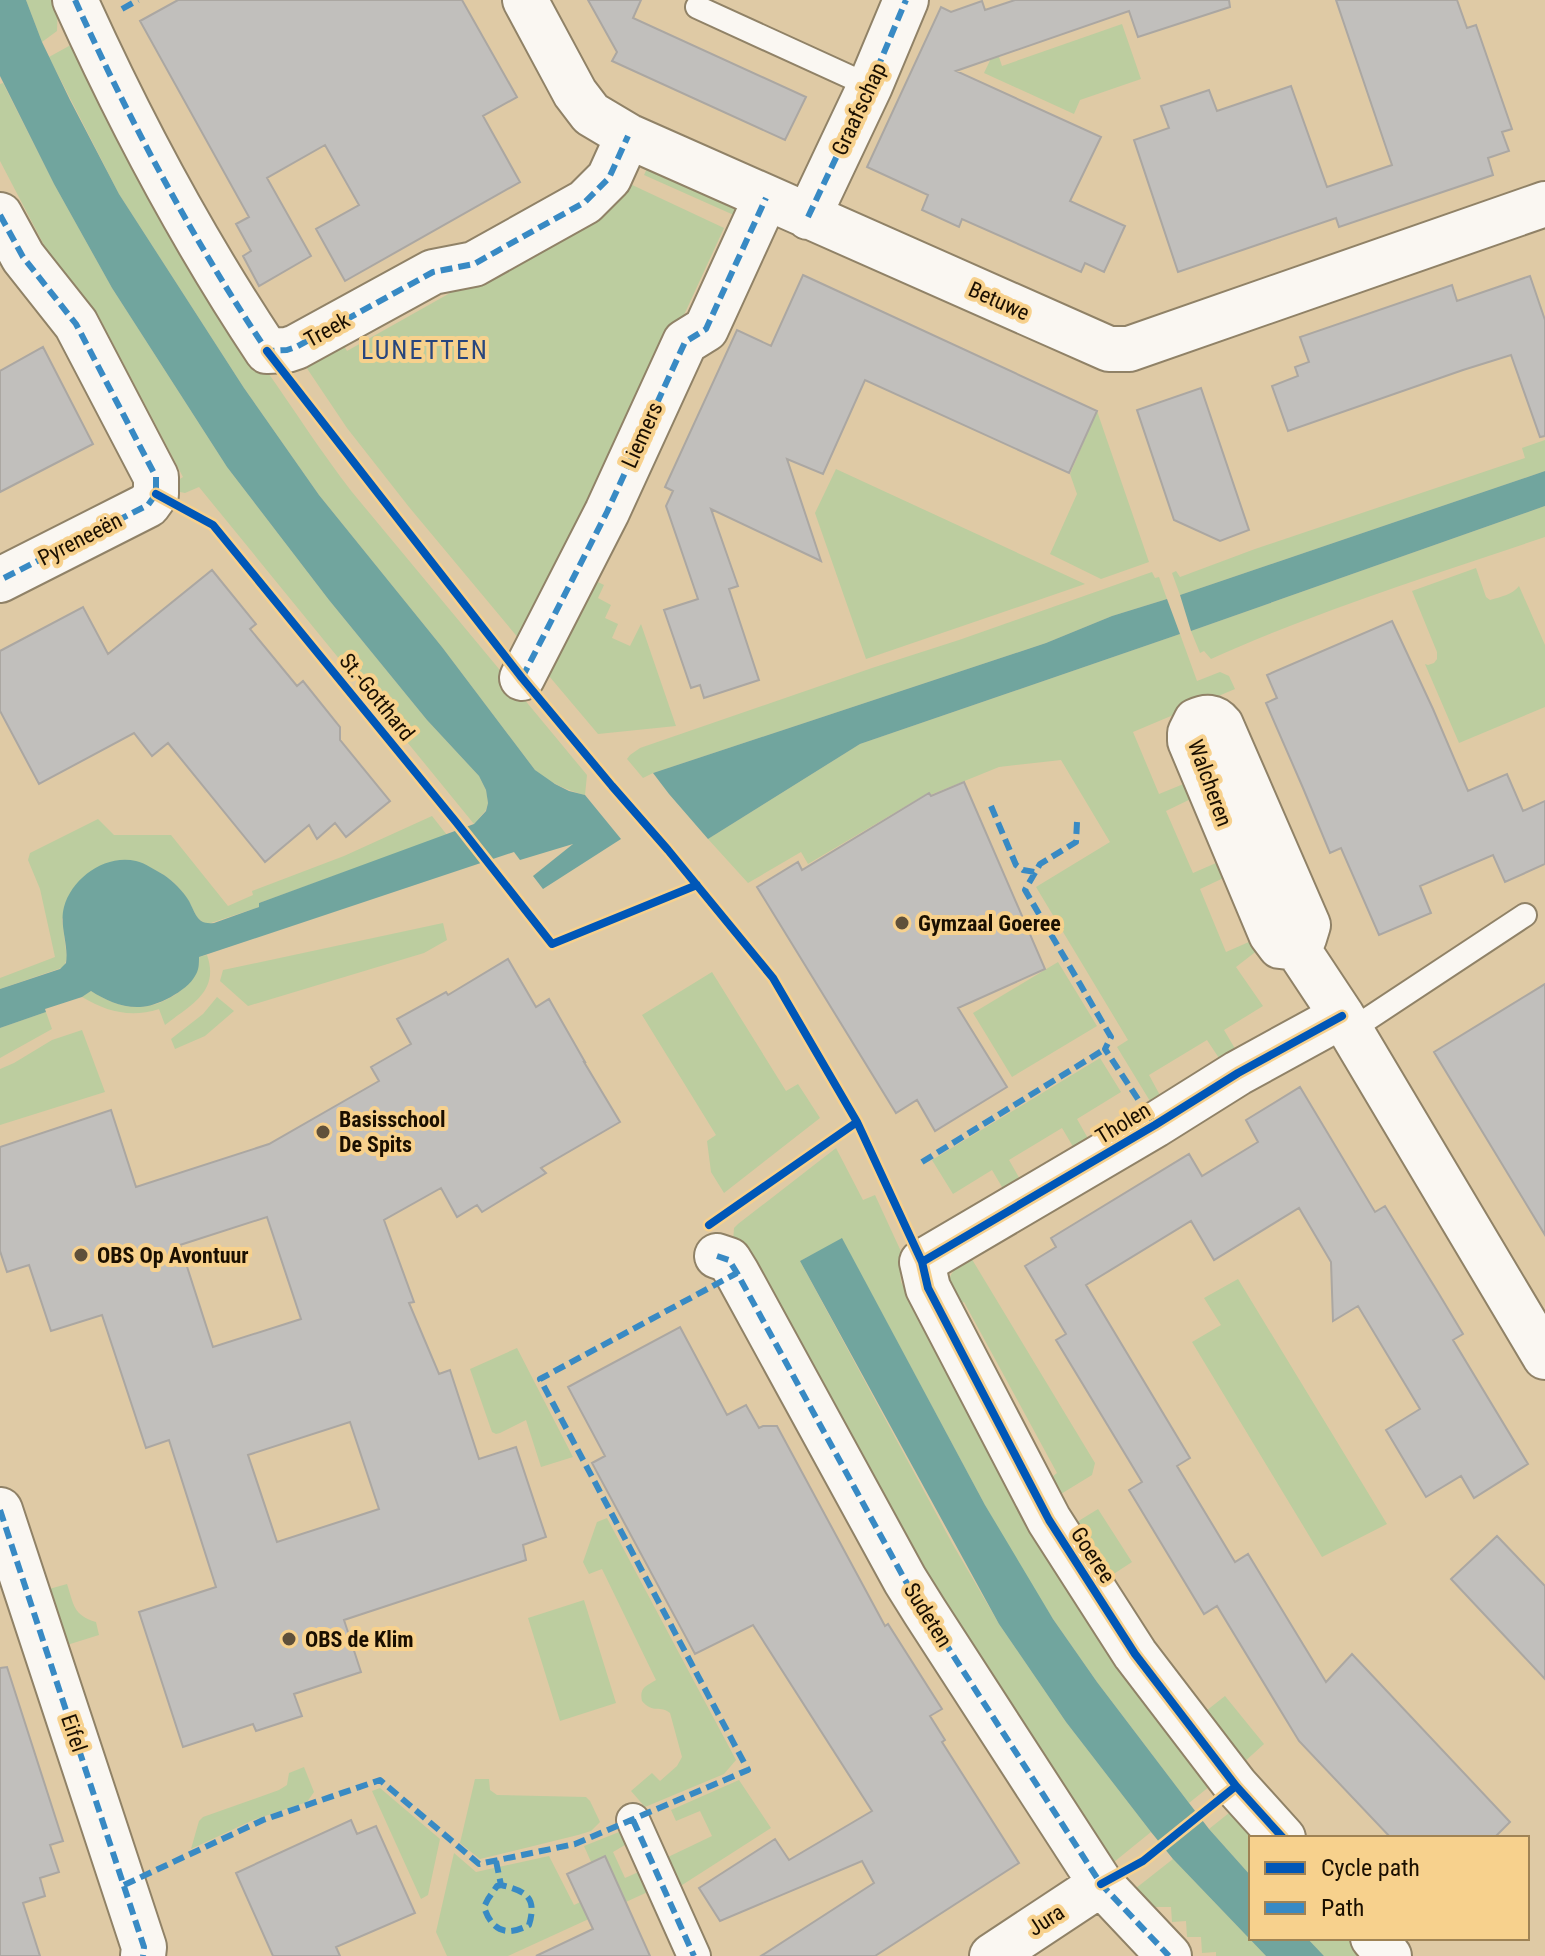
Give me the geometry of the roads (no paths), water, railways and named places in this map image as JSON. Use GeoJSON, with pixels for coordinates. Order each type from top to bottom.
{"type":"FeatureCollection","features":[{"type":"Feature","properties":{"kind":"street","name":"Treek"},"geometry":{"type":"LineString","coordinates":[[75,0],[113,83],[191,229],[267,351],[296,347],[433,272],[474,264],[585,202],[609,178],[628,136]]}},
{"type":"Feature","properties":{"kind":"street","name":"Betuwe"},"geometry":{"type":"LineString","coordinates":[[525,0],[575,93],[591,114],[628,136],[1109,349],[1129,349],[1545,204]]}},
{"type":"Feature","properties":{"kind":"street","name":"Graafschap"},"geometry":{"type":"LineString","coordinates":[[808,217],[870,86],[906,0]]}},
{"type":"Feature","properties":{"kind":"street","name":"Liemers"},"geometry":{"type":"LineString","coordinates":[[522,678],[607,512],[685,342],[706,329],[766,198]]}},
{"type":"Feature","properties":{"kind":"street","name":"Pyreneeën"},"geometry":{"type":"LineString","coordinates":[[0,215],[23,257],[76,324],[156,477],[156,494],[148,505],[0,580]]}},
{"type":"Feature","properties":{"kind":"street"},"geometry":{"type":"LineString","coordinates":[[1297,948],[1346,1023],[1545,1357]]}},
{"type":"Feature","properties":{"kind":"street","name":"Tholen"},"geometry":{"type":"LineString","coordinates":[[922,1262],[1238,1073],[1346,1023]]}},
{"type":"Feature","properties":{"kind":"street","name":"Sudeten"},"geometry":{"type":"LineString","coordinates":[[717,1256],[729,1260],[737,1273],[905,1580],[1101,1884],[1169,1956]]}},
{"type":"Feature","properties":{"kind":"street","name":"Goeree"},"geometry":{"type":"LineString","coordinates":[[922,1262],[928,1288],[1049,1520],[1135,1654],[1236,1786],[1281,1836]]}},
{"type":"Feature","properties":{"kind":"street","name":"Eifel"},"geometry":{"type":"LineString","coordinates":[[0,1510],[121,1874],[144,1947],[143,1956]]}},
{"type":"Feature","properties":{"kind":"street"},"geometry":{"type":"LineString","coordinates":[[633,1820],[694,1956]]}},
{"type":"Feature","properties":{"kind":"street","name":"Jura"},"geometry":{"type":"LineString","coordinates":[[992,1956],[1101,1884]]}},
{"type":"Feature","properties":{"kind":"street"},"geometry":{"type":"LineString","coordinates":[[1375,1940],[1389,1956]]}},
{"type":"Feature","properties":{"kind":"lane"},"geometry":{"type":"LineString","coordinates":[[697,7],[870,86]]}},
{"type":"Feature","properties":{"kind":"lane","name":"Tholen"},"geometry":{"type":"LineString","coordinates":[[1346,1023],[1525,915]]}},
{"type":"Feature","properties":{"kind":"water"},"geometry":{"type":"Polygon","coordinates":[[[0,0],[26,0],[42,42],[119,194],[244,388],[319,495],[442,647],[535,770],[569,791],[585,795],[621,839],[543,889],[533,876],[573,844],[520,860],[514,852],[199,957],[199,965],[191,982],[154,1004],[127,1006],[91,991],[45,1009],[46,1012],[0,1028],[0,989],[60,969],[66,963],[64,907],[74,887],[91,870],[124,860],[146,865],[178,886],[200,920],[214,923],[259,907],[259,903],[474,824],[486,811],[488,803],[479,776],[427,720],[329,600],[227,467],[112,288],[54,184],[0,76],[0,0]]]}},
{"type":"Feature","properties":{"kind":"water"},"geometry":{"type":"Polygon","coordinates":[[[1545,471],[1545,506],[1191,631],[1180,595],[1545,471]]]}},
{"type":"Feature","properties":{"kind":"water"},"geometry":{"type":"Polygon","coordinates":[[[1167,599],[1180,634],[860,744],[708,839],[653,773],[1046,643],[1112,616],[1167,599]]]}},
{"type":"Feature","properties":{"kind":"water"},"geometry":{"type":"Polygon","coordinates":[[[842,1238],[985,1505],[1053,1619],[1209,1829],[1249,1874],[1249,1938],[1151,1832],[1066,1722],[999,1624],[800,1261],[842,1238]]]}},
{"type":"Feature","properties":{"kind":"water"},"geometry":{"type":"Polygon","coordinates":[[[1251,1940],[1309,1940],[1324,1956],[1266,1956],[1251,1940]]]}},
{"type":"Feature","properties":{"kind":"place","name":"Gymzaal Goeree"},"geometry":{"type":"Point","coordinates":[902,923]}},
{"type":"Feature","properties":{"kind":"place","name":"Basisschool De Spits"},"geometry":{"type":"Point","coordinates":[323,1132]}},
{"type":"Feature","properties":{"kind":"place","name":"OBS Op Avontuur"},"geometry":{"type":"Point","coordinates":[81,1255]}},
{"type":"Feature","properties":{"kind":"place","name":"OBS de Klim"},"geometry":{"type":"Point","coordinates":[289,1639]}},
{"type":"Feature","properties":{"kind":"district","name":"LUNETTEN"},"geometry":{"type":"Point","coordinates":[425,350]}}]}
